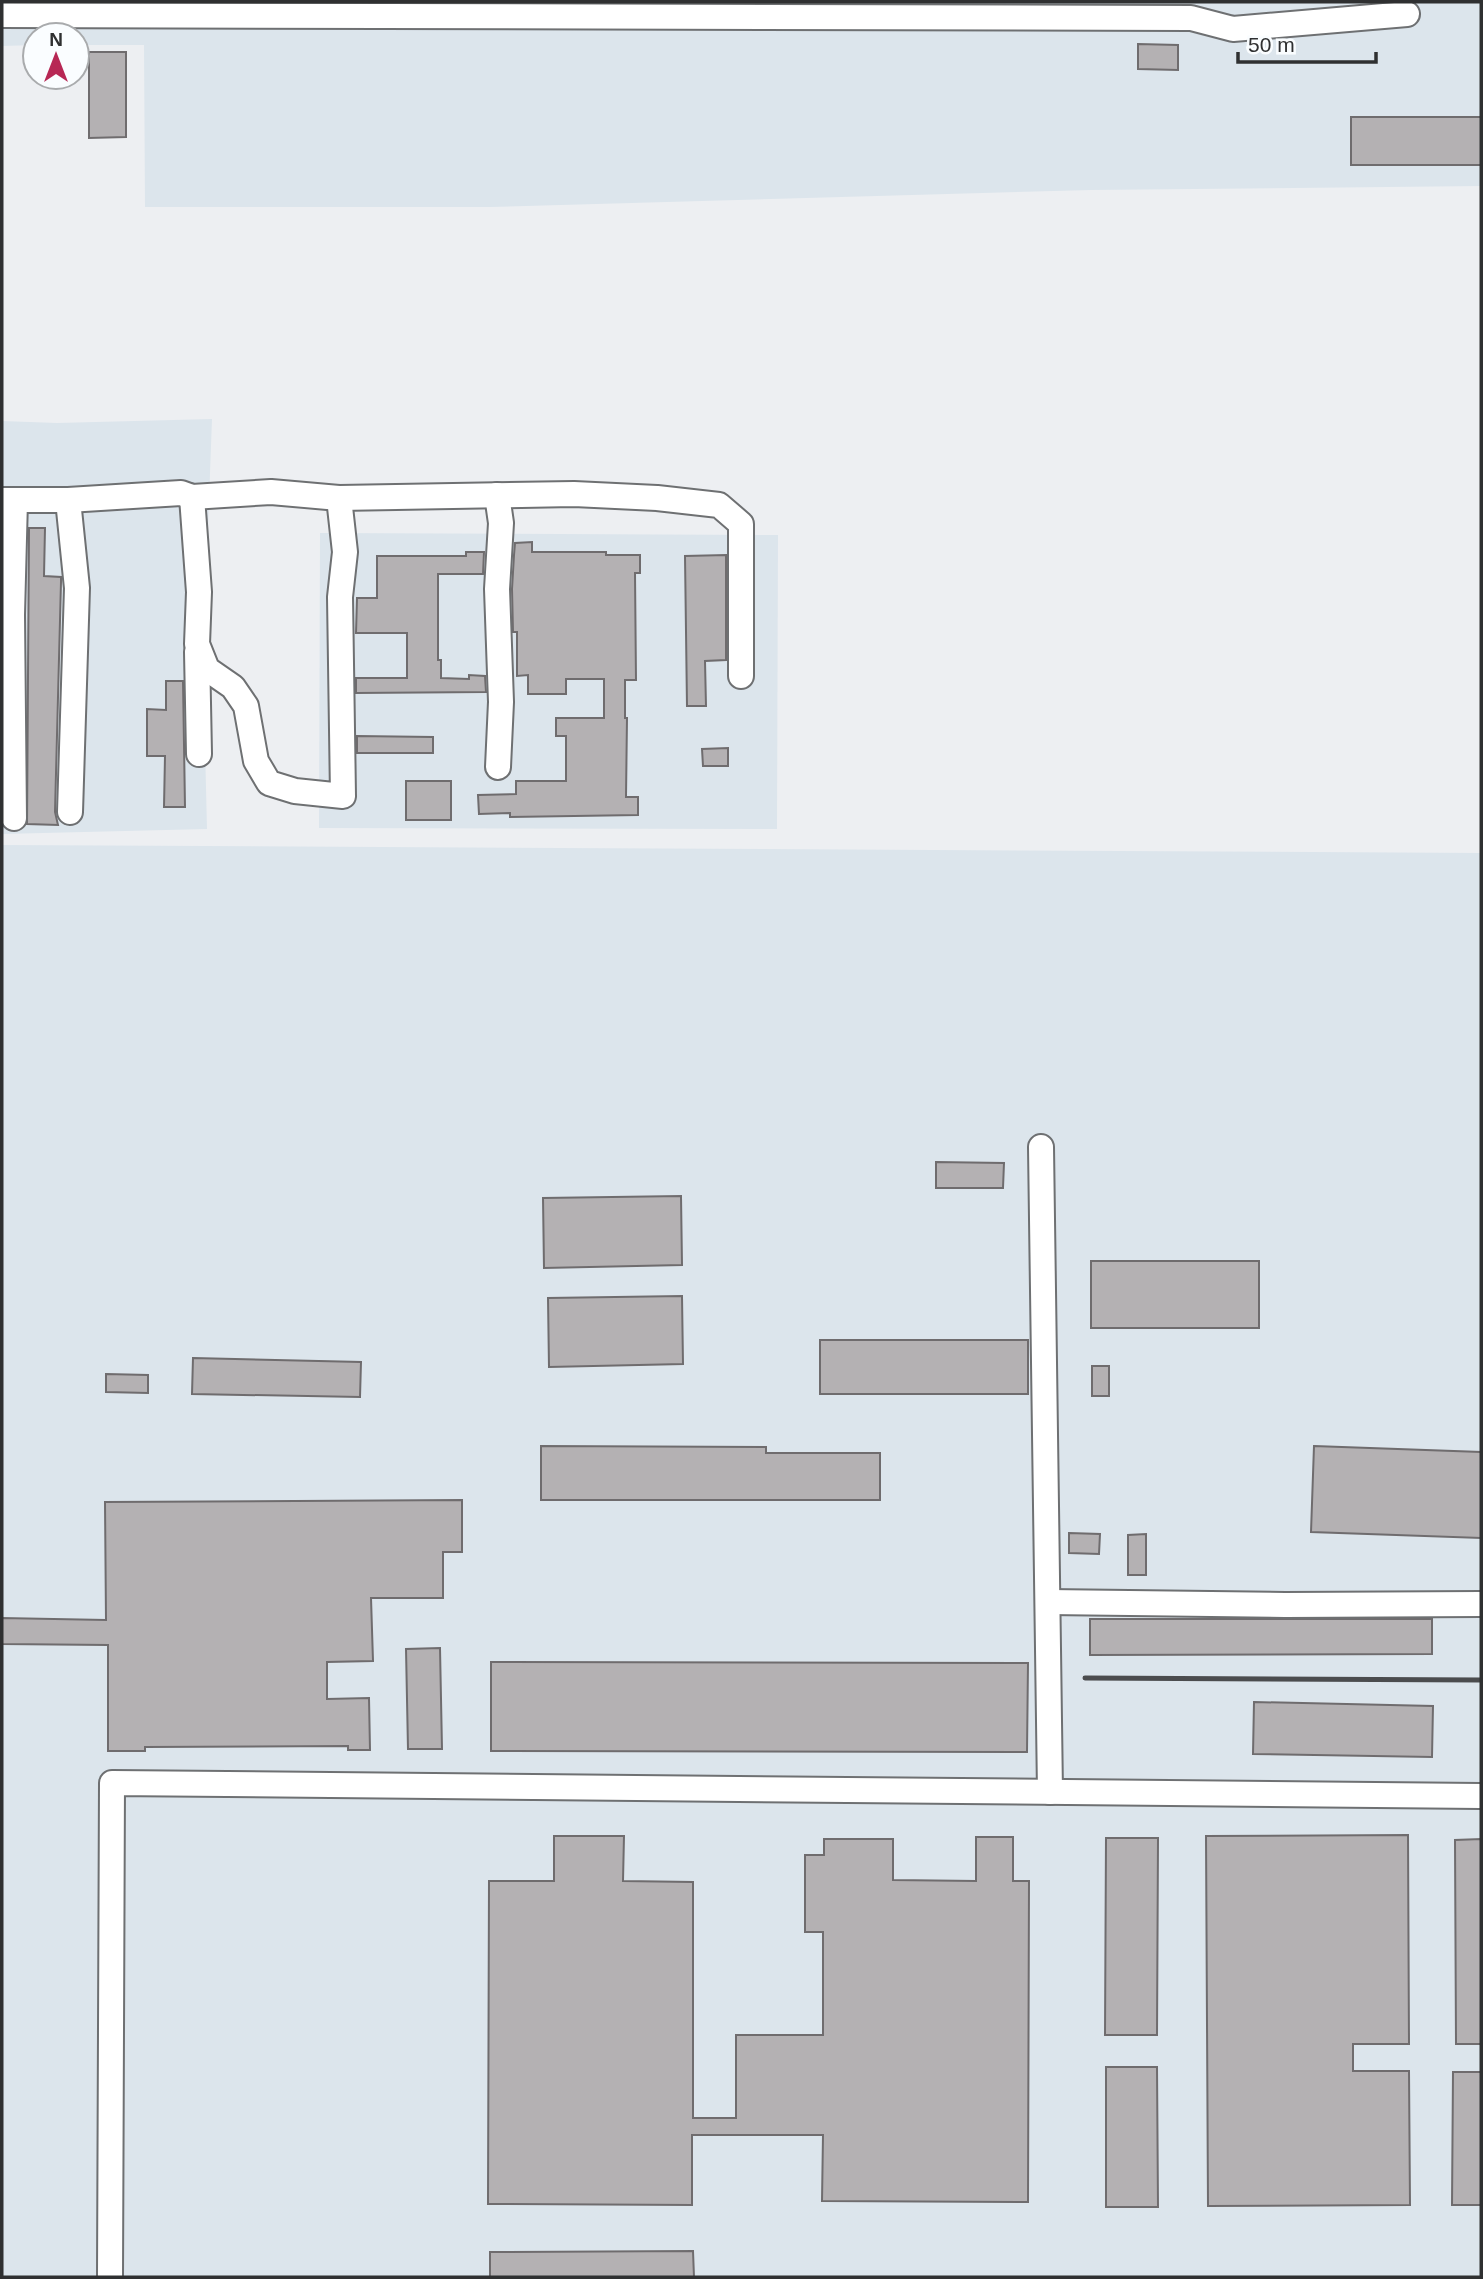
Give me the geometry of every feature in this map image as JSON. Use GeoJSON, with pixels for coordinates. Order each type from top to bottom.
{"type":"FeatureCollection","features":[{"type":"Feature","properties":{"kind":"lane"},"geometry":{"type":"LineString","coordinates":[[2,15],[1191,18],[1233,29],[1407,15]]}},
{"type":"Feature","properties":{"kind":"lane"},"geometry":{"type":"LineString","coordinates":[[14,818],[8,500],[68,500],[181,493],[192,497],[271,492],[339,498],[574,494],[657,498],[719,505],[741,524],[741,676]]}},
{"type":"Feature","properties":{"kind":"lane"},"geometry":{"type":"LineString","coordinates":[[498,495],[502,523],[497,589],[502,702],[498,767]]}},
{"type":"Feature","properties":{"kind":"lane"},"geometry":{"type":"LineString","coordinates":[[192,497],[199,592],[199,754]]}},
{"type":"Feature","properties":{"kind":"lane"},"geometry":{"type":"LineString","coordinates":[[197,644],[207,668],[233,687],[246,706],[256,761],[269,783],[295,791],[343,796],[340,597],[345,551],[339,498]]}},
{"type":"Feature","properties":{"kind":"lane"},"geometry":{"type":"LineString","coordinates":[[68,500],[78,588],[70,812]]}},
{"type":"Feature","properties":{"kind":"lane"},"geometry":{"type":"LineString","coordinates":[[1041,1147],[1050,1792]]}},
{"type":"Feature","properties":{"kind":"lane"},"geometry":{"type":"LineString","coordinates":[[1048,1602],[1481,1604]]}},
{"type":"Feature","properties":{"kind":"lane"},"geometry":{"type":"LineString","coordinates":[[110,2277],[112,1783],[1481,1796]]}},
{"type":"Feature","properties":{"kind":"shaded area"},"geometry":{"type":"Polygon","coordinates":[[[2,2],[1481,2],[1481,186],[1091,190],[490,207],[145,207],[144,45],[91,45],[91,21],[21,21],[21,45],[2,46],[2,2]]]}},
{"type":"Feature","properties":{"kind":"shaded area"},"geometry":{"type":"Polygon","coordinates":[[[212,419],[203,664],[207,829],[2,834],[2,421],[57,423],[212,419]]]}},
{"type":"Feature","properties":{"kind":"shaded area"},"geometry":{"type":"Polygon","coordinates":[[[320,533],[778,535],[777,829],[319,828],[320,533]]]}},
{"type":"Feature","properties":{"kind":"shaded area"},"geometry":{"type":"Polygon","coordinates":[[[2,845],[1481,853],[1481,2277],[2,2277],[2,845]]]}},
{"type":"Feature","properties":{"kind":"building"},"geometry":{"type":"Polygon","coordinates":[[[1138,44],[1178,45],[1178,70],[1138,69],[1138,44]]]}},
{"type":"Feature","properties":{"kind":"building"},"geometry":{"type":"Polygon","coordinates":[[[91,52],[126,52],[126,137],[89,138],[91,52]]]}},
{"type":"Feature","properties":{"kind":"building"},"geometry":{"type":"Polygon","coordinates":[[[1351,117],[1481,117],[1481,165],[1351,165],[1351,117]]]}},
{"type":"Feature","properties":{"kind":"building"},"geometry":{"type":"Polygon","coordinates":[[[29,528],[45,528],[44,576],[61,577],[55,812],[58,825],[27,824],[29,528]]]}},
{"type":"Feature","properties":{"kind":"building"},"geometry":{"type":"Polygon","coordinates":[[[532,542],[532,552],[640,555],[640,573],[635,573],[636,680],[625,680],[626,797],[638,797],[638,815],[510,817],[510,813],[479,814],[478,795],[516,794],[516,781],[566,781],[566,736],[556,736],[556,718],[604,718],[604,679],[566,679],[566,694],[528,694],[528,675],[517,676],[517,632],[513,632],[512,589],[515,543],[532,542]]]}},
{"type":"Feature","properties":{"kind":"building"},"geometry":{"type":"Polygon","coordinates":[[[466,552],[484,552],[483,574],[438,574],[438,660],[441,660],[441,678],[469,679],[469,675],[485,676],[486,692],[356,693],[356,678],[407,678],[407,633],[356,633],[357,598],[377,598],[377,556],[466,556],[466,552]]]}},
{"type":"Feature","properties":{"kind":"building"},"geometry":{"type":"Polygon","coordinates":[[[726,555],[726,660],[705,661],[706,706],[687,706],[685,556],[726,555]]]}},
{"type":"Feature","properties":{"kind":"building"},"geometry":{"type":"Polygon","coordinates":[[[166,681],[183,681],[185,807],[164,807],[165,756],[147,756],[147,709],[166,710],[166,681]]]}},
{"type":"Feature","properties":{"kind":"building"},"geometry":{"type":"Polygon","coordinates":[[[357,736],[433,737],[433,753],[357,753],[357,736]]]}},
{"type":"Feature","properties":{"kind":"building"},"geometry":{"type":"Polygon","coordinates":[[[728,748],[728,766],[703,766],[702,749],[728,748]]]}},
{"type":"Feature","properties":{"kind":"building"},"geometry":{"type":"Polygon","coordinates":[[[406,781],[451,781],[451,820],[406,820],[406,781]]]}},
{"type":"Feature","properties":{"kind":"building"},"geometry":{"type":"Polygon","coordinates":[[[936,1162],[1004,1163],[1003,1188],[936,1188],[936,1162]]]}},
{"type":"Feature","properties":{"kind":"building"},"geometry":{"type":"Polygon","coordinates":[[[681,1196],[682,1265],[544,1268],[543,1198],[681,1196]]]}},
{"type":"Feature","properties":{"kind":"building"},"geometry":{"type":"Polygon","coordinates":[[[1091,1261],[1259,1261],[1259,1328],[1091,1328],[1091,1261]]]}},
{"type":"Feature","properties":{"kind":"building"},"geometry":{"type":"Polygon","coordinates":[[[682,1296],[683,1364],[549,1367],[548,1298],[682,1296]]]}},
{"type":"Feature","properties":{"kind":"building"},"geometry":{"type":"Polygon","coordinates":[[[820,1340],[1028,1340],[1028,1394],[820,1394],[820,1340]]]}},
{"type":"Feature","properties":{"kind":"building"},"geometry":{"type":"Polygon","coordinates":[[[193,1358],[361,1362],[360,1397],[192,1394],[193,1358]]]}},
{"type":"Feature","properties":{"kind":"building"},"geometry":{"type":"Polygon","coordinates":[[[1092,1366],[1109,1366],[1109,1396],[1092,1396],[1092,1366]]]}},
{"type":"Feature","properties":{"kind":"building"},"geometry":{"type":"Polygon","coordinates":[[[106,1374],[148,1375],[148,1393],[106,1392],[106,1374]]]}},
{"type":"Feature","properties":{"kind":"building"},"geometry":{"type":"Polygon","coordinates":[[[541,1446],[766,1447],[766,1453],[880,1453],[880,1500],[541,1500],[541,1446]]]}},
{"type":"Feature","properties":{"kind":"building"},"geometry":{"type":"Polygon","coordinates":[[[1314,1446],[1481,1452],[1481,1538],[1311,1532],[1314,1446]]]}},
{"type":"Feature","properties":{"kind":"building"},"geometry":{"type":"Polygon","coordinates":[[[462,1500],[462,1552],[443,1552],[443,1598],[371,1598],[373,1661],[327,1662],[327,1699],[369,1698],[370,1750],[348,1750],[348,1746],[145,1747],[145,1751],[108,1751],[108,1645],[2,1644],[2,1618],[106,1620],[105,1502],[462,1500]]]}},
{"type":"Feature","properties":{"kind":"building"},"geometry":{"type":"Polygon","coordinates":[[[1069,1533],[1100,1534],[1099,1554],[1069,1553],[1069,1533]]]}},
{"type":"Feature","properties":{"kind":"building"},"geometry":{"type":"Polygon","coordinates":[[[1146,1534],[1146,1575],[1128,1575],[1128,1535],[1146,1534]]]}},
{"type":"Feature","properties":{"kind":"building"},"geometry":{"type":"Polygon","coordinates":[[[1090,1619],[1432,1619],[1432,1654],[1090,1655],[1090,1619]]]}},
{"type":"Feature","properties":{"kind":"building"},"geometry":{"type":"Polygon","coordinates":[[[440,1648],[442,1749],[408,1749],[406,1649],[440,1648]]]}},
{"type":"Feature","properties":{"kind":"building"},"geometry":{"type":"Polygon","coordinates":[[[491,1662],[1028,1663],[1027,1752],[491,1751],[491,1662]]]}},
{"type":"Feature","properties":{"kind":"building"},"geometry":{"type":"Polygon","coordinates":[[[1254,1702],[1433,1706],[1432,1757],[1253,1754],[1254,1702]]]}},
{"type":"Feature","properties":{"kind":"building"},"geometry":{"type":"Polygon","coordinates":[[[1408,1835],[1409,2044],[1353,2044],[1353,2071],[1409,2071],[1410,2205],[1208,2206],[1206,1836],[1408,1835]]]}},
{"type":"Feature","properties":{"kind":"building"},"geometry":{"type":"Polygon","coordinates":[[[554,1836],[624,1836],[623,1881],[693,1882],[693,2118],[736,2118],[736,2035],[823,2035],[823,1932],[805,1932],[805,1855],[824,1855],[824,1839],[893,1839],[893,1880],[976,1881],[976,1837],[1013,1837],[1013,1881],[1029,1881],[1028,2202],[822,2201],[823,2135],[692,2135],[692,2205],[488,2204],[489,1881],[554,1881],[554,1836]]]}},
{"type":"Feature","properties":{"kind":"building"},"geometry":{"type":"Polygon","coordinates":[[[1106,1838],[1158,1838],[1157,2035],[1105,2035],[1106,1838]]]}},
{"type":"Feature","properties":{"kind":"building"},"geometry":{"type":"Polygon","coordinates":[[[1481,1839],[1481,2044],[1456,2044],[1455,1840],[1481,1839]]]}},
{"type":"Feature","properties":{"kind":"building"},"geometry":{"type":"Polygon","coordinates":[[[1106,2067],[1157,2067],[1158,2207],[1106,2207],[1106,2067]]]}},
{"type":"Feature","properties":{"kind":"building"},"geometry":{"type":"Polygon","coordinates":[[[1453,2072],[1481,2072],[1481,2205],[1452,2205],[1453,2072]]]}},
{"type":"Feature","properties":{"kind":"building"},"geometry":{"type":"Polygon","coordinates":[[[693,2251],[694,2277],[490,2277],[490,2252],[693,2251]]]}},
{"type":"Feature","properties":{"kind":"railway"},"geometry":{"type":"LineString","coordinates":[[1085,1678],[1481,1680]]}}]}
